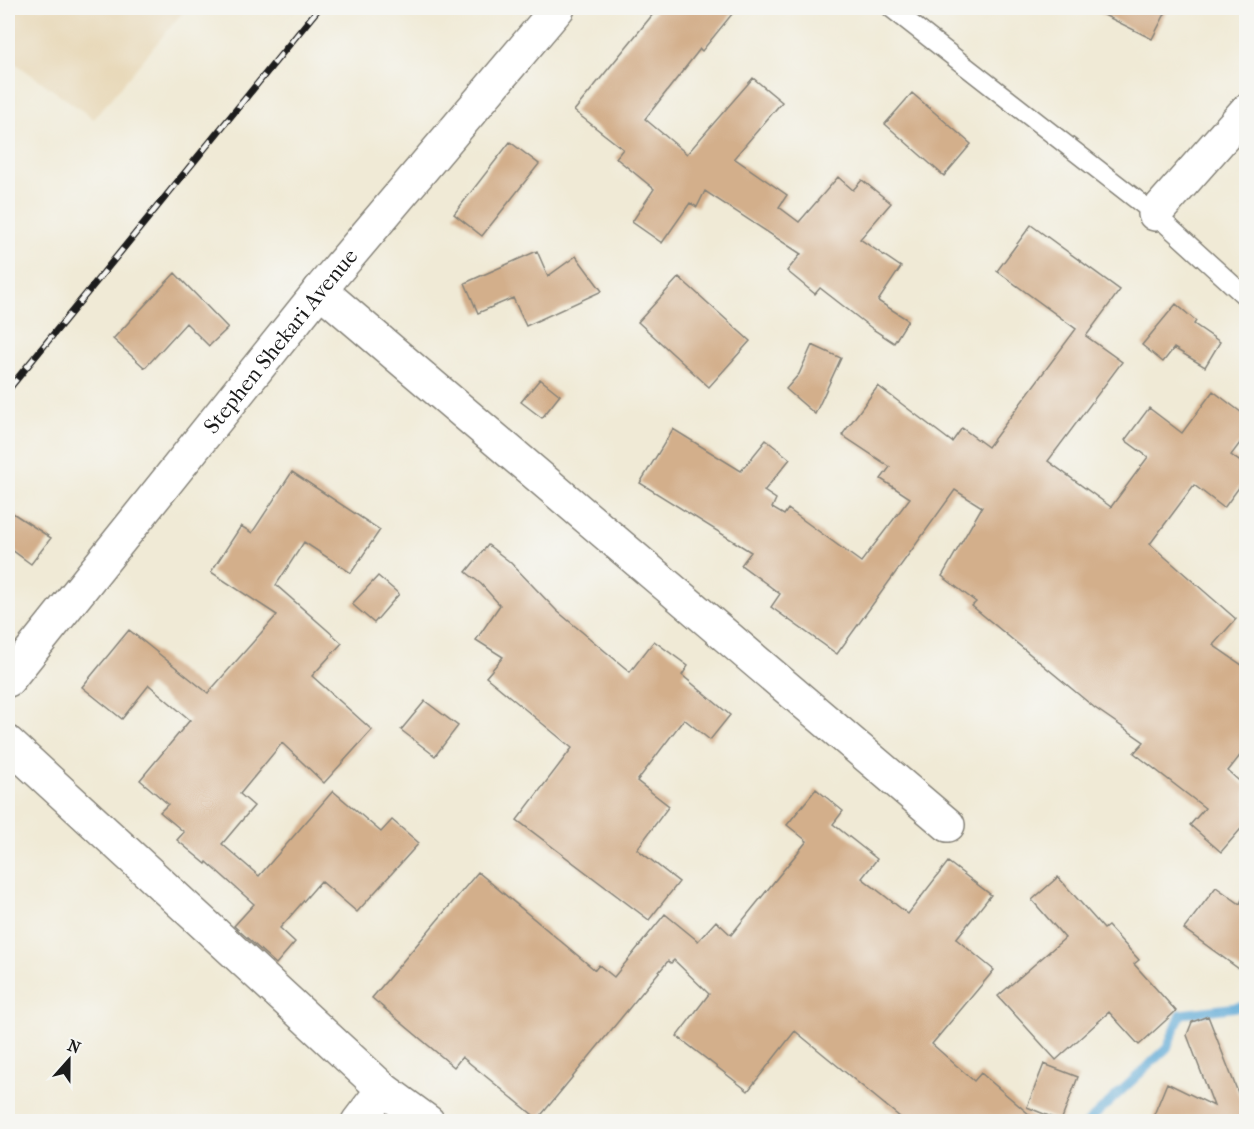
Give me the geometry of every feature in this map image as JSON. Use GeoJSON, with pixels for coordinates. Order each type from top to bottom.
{"type":"FeatureCollection","features":[{"type":"Feature","properties":{"kind":"street","name":"Stephen Shekari Avenue"},"geometry":{"type":"LineString","coordinates":[[8,680],[320,290],[558,8]]}},
{"type":"Feature","properties":{"kind":"street"},"geometry":{"type":"LineString","coordinates":[[1155,214],[1246,111]]}},
{"type":"Feature","properties":{"kind":"street"},"geometry":{"type":"LineString","coordinates":[[320,290],[948,825]]}},
{"type":"Feature","properties":{"kind":"street"},"geometry":{"type":"LineString","coordinates":[[8,744],[383,1089],[428,1122]]}},
{"type":"Feature","properties":{"kind":"street"},"geometry":{"type":"LineString","coordinates":[[358,1122],[383,1089]]}},
{"type":"Feature","properties":{"kind":"lane"},"geometry":{"type":"LineString","coordinates":[[891,8],[1155,214],[1246,297]]}},
{"type":"Feature","properties":{"kind":"shaded area"},"geometry":{"type":"Polygon","coordinates":[[[8,8],[186,8],[94,119],[8,58],[8,8]]]}},
{"type":"Feature","properties":{"kind":"building"},"geometry":{"type":"Polygon","coordinates":[[[658,8],[737,8],[702,51],[700,49],[645,119],[687,154],[753,78],[782,102],[734,158],[787,195],[779,207],[799,222],[838,177],[853,190],[862,180],[891,203],[860,239],[901,267],[878,301],[908,320],[894,343],[820,288],[815,294],[787,271],[801,254],[705,191],[697,207],[690,203],[662,243],[632,222],[654,189],[616,158],[623,149],[574,111],[658,8]]]}},
{"type":"Feature","properties":{"kind":"building"},"geometry":{"type":"Polygon","coordinates":[[[1090,8],[1168,8],[1152,39],[1090,8]]]}},
{"type":"Feature","properties":{"kind":"building"},"geometry":{"type":"Polygon","coordinates":[[[912,93],[971,144],[944,176],[885,124],[912,93]]]}},
{"type":"Feature","properties":{"kind":"building"},"geometry":{"type":"Polygon","coordinates":[[[510,142],[539,164],[482,236],[454,214],[510,142]]]}},
{"type":"Feature","properties":{"kind":"building"},"geometry":{"type":"Polygon","coordinates":[[[1031,225],[1120,290],[1086,336],[1122,362],[1048,461],[1111,507],[1148,457],[1125,440],[1149,408],[1182,433],[1213,391],[1246,416],[1246,435],[1231,455],[1246,466],[1246,478],[1224,508],[1194,485],[1150,544],[1236,619],[1213,645],[1246,668],[1246,748],[1228,771],[1246,787],[1246,823],[1221,852],[1190,825],[1205,808],[1134,753],[1144,742],[1095,708],[972,606],[976,602],[942,576],[982,507],[955,490],[837,654],[771,607],[780,594],[741,565],[751,552],[640,483],[673,429],[741,471],[766,440],[790,459],[764,491],[776,499],[772,508],[784,515],[788,509],[861,562],[910,498],[881,479],[890,467],[842,435],[878,386],[952,442],[962,428],[988,447],[1076,329],[997,271],[1031,225]]]}},
{"type":"Feature","properties":{"kind":"building"},"geometry":{"type":"Polygon","coordinates":[[[537,251],[548,276],[576,256],[602,291],[526,326],[513,298],[478,313],[465,283],[537,251]]]}},
{"type":"Feature","properties":{"kind":"building"},"geometry":{"type":"Polygon","coordinates":[[[175,273],[228,328],[209,346],[186,323],[145,368],[113,339],[175,273]]]}},
{"type":"Feature","properties":{"kind":"building"},"geometry":{"type":"Polygon","coordinates":[[[679,277],[750,341],[709,387],[638,322],[679,277]]]}},
{"type":"Feature","properties":{"kind":"building"},"geometry":{"type":"Polygon","coordinates":[[[1176,304],[1196,321],[1194,324],[1220,342],[1205,367],[1174,348],[1163,362],[1142,345],[1176,304]]]}},
{"type":"Feature","properties":{"kind":"building"},"geometry":{"type":"Polygon","coordinates":[[[812,345],[841,358],[815,414],[786,389],[799,374],[812,345]]]}},
{"type":"Feature","properties":{"kind":"building"},"geometry":{"type":"Polygon","coordinates":[[[540,379],[560,395],[542,418],[521,402],[540,379]]]}},
{"type":"Feature","properties":{"kind":"building"},"geometry":{"type":"Polygon","coordinates":[[[292,472],[380,530],[351,573],[304,542],[276,585],[342,643],[312,676],[372,730],[324,783],[282,743],[240,794],[254,806],[222,844],[259,876],[333,791],[381,832],[392,820],[419,843],[357,912],[321,881],[280,928],[295,942],[276,964],[234,926],[254,904],[207,862],[206,864],[177,840],[184,832],[160,812],[168,804],[140,780],[190,720],[149,685],[122,719],[82,687],[129,630],[208,693],[277,615],[211,572],[241,526],[252,533],[292,472]]]}},
{"type":"Feature","properties":{"kind":"building"},"geometry":{"type":"Polygon","coordinates":[[[8,510],[51,538],[31,564],[8,547],[8,510]]]}},
{"type":"Feature","properties":{"kind":"building"},"geometry":{"type":"Polygon","coordinates":[[[488,545],[510,562],[557,611],[630,672],[654,641],[688,666],[682,675],[730,715],[710,740],[684,719],[637,781],[669,806],[637,849],[679,882],[649,920],[517,820],[572,748],[486,677],[503,657],[476,640],[500,605],[481,584],[466,572],[488,545]]]}},
{"type":"Feature","properties":{"kind":"building"},"geometry":{"type":"Polygon","coordinates":[[[378,576],[399,594],[374,623],[352,604],[378,576]]]}},
{"type":"Feature","properties":{"kind":"building"},"geometry":{"type":"Polygon","coordinates":[[[425,701],[458,726],[435,756],[401,730],[425,701]]]}},
{"type":"Feature","properties":{"kind":"building"},"geometry":{"type":"Polygon","coordinates":[[[816,789],[843,811],[833,824],[877,859],[862,878],[908,914],[948,862],[991,895],[956,939],[994,970],[932,1044],[974,1081],[981,1073],[1038,1122],[906,1122],[795,1031],[748,1091],[677,1036],[709,994],[674,960],[671,963],[668,961],[538,1119],[462,1057],[454,1067],[372,998],[478,872],[595,970],[599,965],[614,977],[665,914],[698,941],[716,921],[731,935],[807,841],[787,825],[816,789]]]}},
{"type":"Feature","properties":{"kind":"building"},"geometry":{"type":"Polygon","coordinates":[[[1058,877],[1104,929],[1108,926],[1139,960],[1134,964],[1176,1011],[1139,1045],[1109,1012],[1056,1060],[998,996],[1065,938],[1032,900],[1058,877]]]}},
{"type":"Feature","properties":{"kind":"building"},"geometry":{"type":"Polygon","coordinates":[[[1216,887],[1240,904],[1246,890],[1246,974],[1184,929],[1216,887]]]}},
{"type":"Feature","properties":{"kind":"building"},"geometry":{"type":"Polygon","coordinates":[[[1208,1016],[1246,1113],[1246,1122],[1151,1122],[1167,1083],[1214,1106],[1187,1035],[1192,1022],[1208,1016]]]}},
{"type":"Feature","properties":{"kind":"building"},"geometry":{"type":"Polygon","coordinates":[[[1044,1064],[1078,1077],[1061,1121],[1027,1107],[1044,1064]]]}},
{"type":"Feature","properties":{"kind":"waterway"},"geometry":{"type":"LineString","coordinates":[[1088,1122],[1167,1048],[1181,1014],[1246,1006]]}},
{"type":"Feature","properties":{"kind":"railway"},"geometry":{"type":"LineString","coordinates":[[8,390],[319,8]]}}]}
